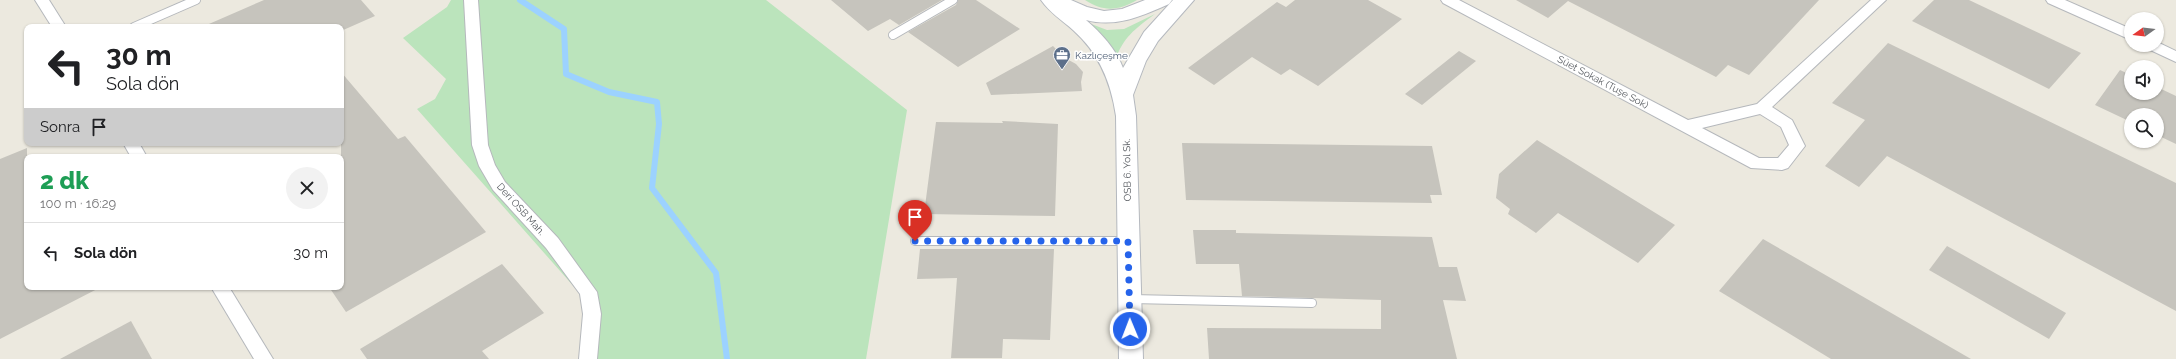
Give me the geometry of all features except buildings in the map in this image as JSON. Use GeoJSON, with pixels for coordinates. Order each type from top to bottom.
{"type":"FeatureCollection","features":[{"type":"Feature","properties":{"kind":"main road"},"geometry":{"type":"LineString","coordinates":[[1051,0],[1094,39],[1110,60],[1123,95]]}},
{"type":"Feature","properties":{"kind":"main road"},"geometry":{"type":"LineString","coordinates":[[1059,0],[1091,16],[1108,18],[1121,17],[1162,0]]}},
{"type":"Feature","properties":{"kind":"main road","name":"OSB 6. Yol Sk."},"geometry":{"type":"LineString","coordinates":[[1131,359],[1126,116],[1123,95],[1136,61],[1151,37],[1184,0]]}},
{"type":"Feature","properties":{"kind":"street"},"geometry":{"type":"LineString","coordinates":[[42,0],[57,24]]}},
{"type":"Feature","properties":{"kind":"street","name":"Deri OSB Mah."},"geometry":{"type":"LineString","coordinates":[[471,0],[480,145],[487,166],[499,186],[552,243],[588,292],[592,314],[588,359]]}},
{"type":"Feature","properties":{"kind":"street","name":"Süet Sokak (Tuşe Sok)"},"geometry":{"type":"LineString","coordinates":[[1448,0],[1757,164],[1782,164],[1797,146],[1787,124],[1762,108]]}},
{"type":"Feature","properties":{"kind":"street"},"geometry":{"type":"LineString","coordinates":[[1687,126],[1762,108],[1879,0]]}},
{"type":"Feature","properties":{"kind":"street"},"geometry":{"type":"LineString","coordinates":[[2053,0],[2124,32]]}},
{"type":"Feature","properties":{"kind":"street"},"geometry":{"type":"LineString","coordinates":[[2164,51],[2176,57]]}},
{"type":"Feature","properties":{"kind":"street"},"geometry":{"type":"LineString","coordinates":[[222,290],[264,359]]}},
{"type":"Feature","properties":{"kind":"lane"},"geometry":{"type":"LineString","coordinates":[[141,24],[196,0]]}},
{"type":"Feature","properties":{"kind":"lane"},"geometry":{"type":"LineString","coordinates":[[893,35],[953,0]]}},
{"type":"Feature","properties":{"kind":"lane"},"geometry":{"type":"LineString","coordinates":[[915,241],[1128,241]]}},
{"type":"Feature","properties":{"kind":"lane"},"geometry":{"type":"LineString","coordinates":[[1130,299],[1312,303]]}},
{"type":"Feature","properties":{"kind":"green space"},"geometry":{"type":"Polygon","coordinates":[[[451,0],[766,0],[907,110],[866,359],[587,359],[591,306],[417,109],[435,99],[446,79],[403,38],[447,7],[451,0]]]}},
{"type":"Feature","properties":{"kind":"green space"},"geometry":{"type":"Polygon","coordinates":[[[1085,0],[1137,0],[1130,4],[1111,9],[1098,7],[1085,0]]]}},
{"type":"Feature","properties":{"kind":"green space"},"geometry":{"type":"Polygon","coordinates":[[[1155,14],[1130,34],[1118,53],[1115,61],[1086,22],[1107,30],[1124,29],[1155,14]]]}},
{"type":"Feature","properties":{"kind":"waterway"},"geometry":{"type":"LineString","coordinates":[[520,0],[564,29],[566,74],[609,92],[657,102],[659,124],[652,188],[716,273],[727,359]]}},
{"type":"Feature","properties":{"kind":"place","name":"Kazlıçeşme"},"geometry":{"type":"Point","coordinates":[1062,70]}},
{"type":"Feature","properties":{"kind":"route"},"geometry":{"type":"LineString","coordinates":[[915,241],[1128,241],[1130,329]]}}]}
